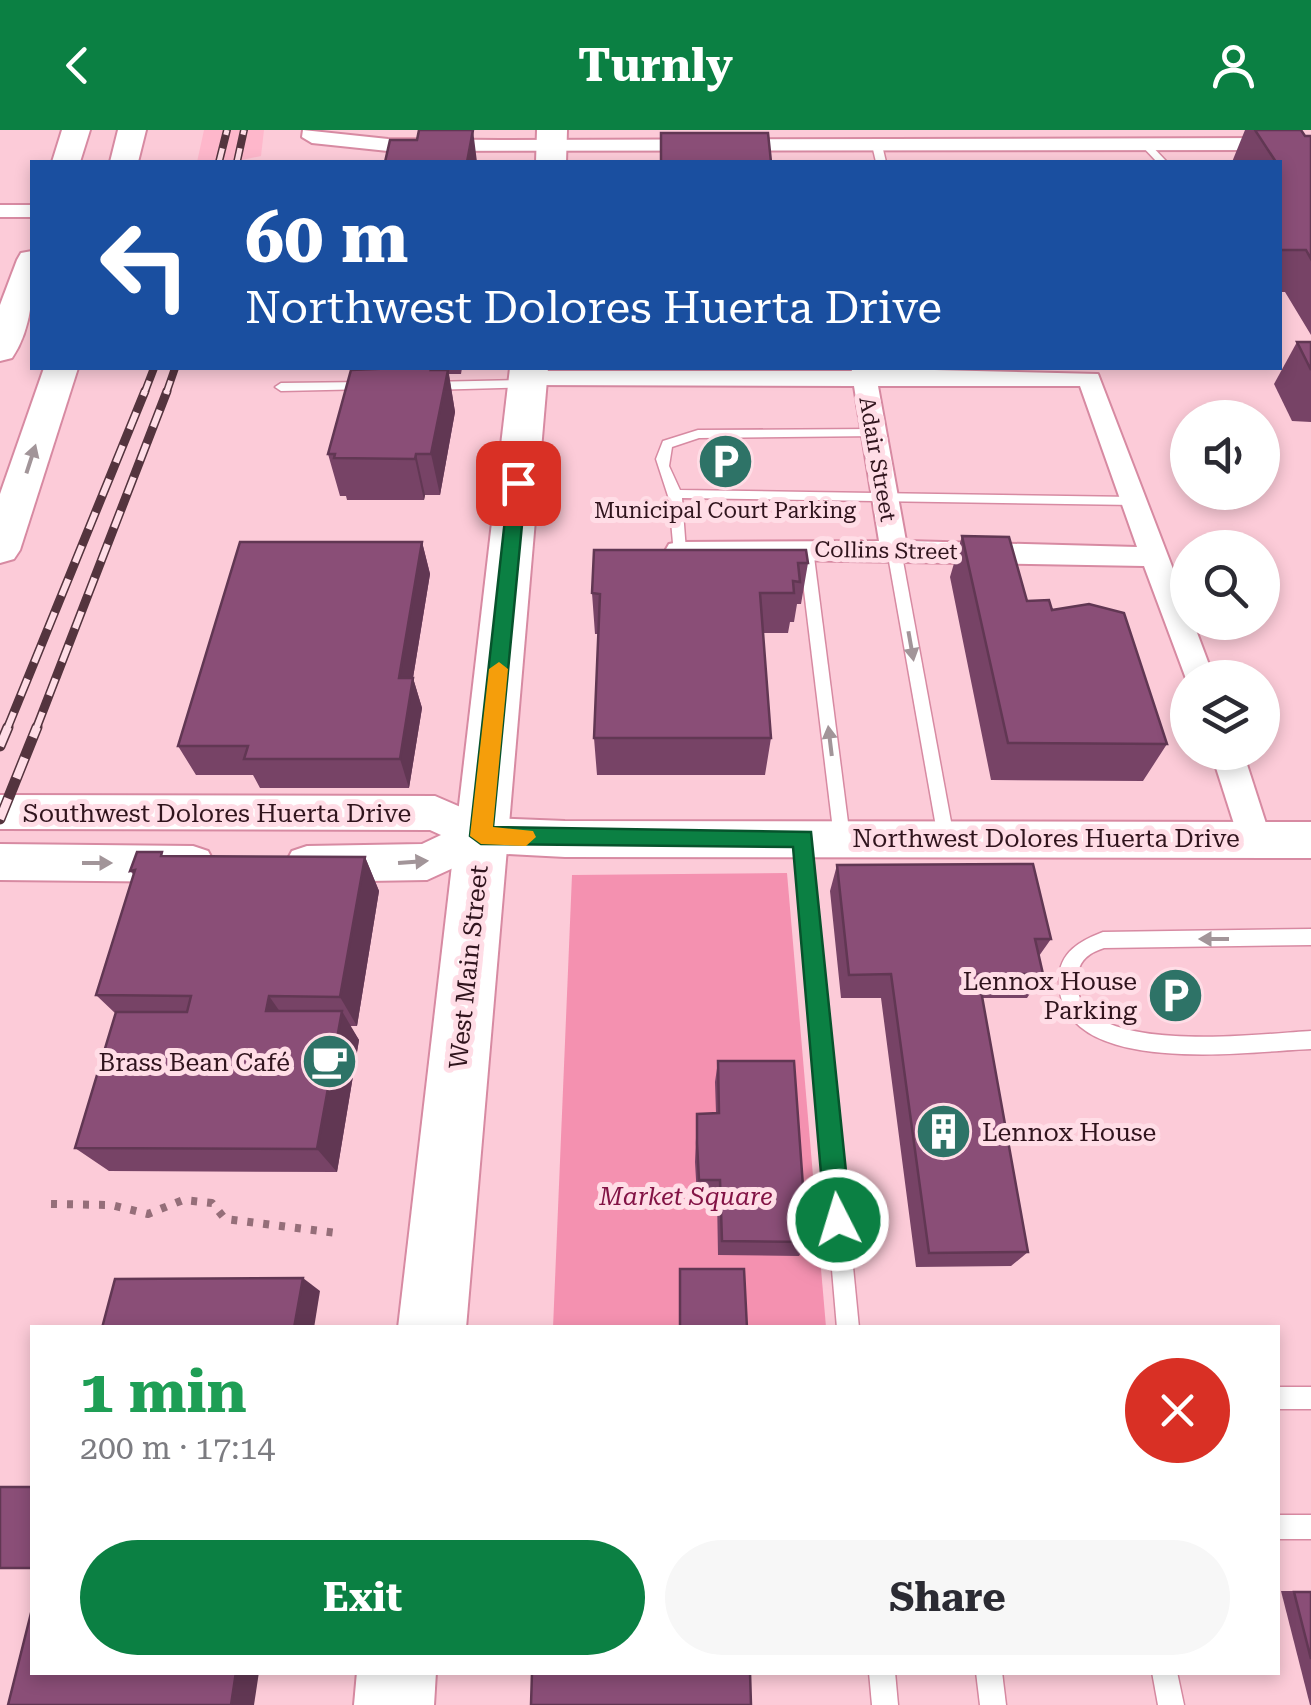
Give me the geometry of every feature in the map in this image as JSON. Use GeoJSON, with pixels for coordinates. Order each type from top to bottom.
{"type":"FeatureCollection","features":[{"type":"Feature","properties":{"kind":"main road"},"geometry":{"type":"LineString","coordinates":[[67,160],[76,130]]}},
{"type":"Feature","properties":{"kind":"main road"},"geometry":{"type":"LineString","coordinates":[[124,160],[132,130]]}},
{"type":"Feature","properties":{"kind":"main road"},"geometry":{"type":"LineString","coordinates":[[0,351],[30,266]]}},
{"type":"Feature","properties":{"kind":"main road"},"geometry":{"type":"LineString","coordinates":[[0,550],[60,370]]}},
{"type":"Feature","properties":{"kind":"main road","name":"West Main Street"},"geometry":{"type":"LineString","coordinates":[[432,1325],[528,377]]}},
{"type":"Feature","properties":{"kind":"main road"},"geometry":{"type":"LineString","coordinates":[[394,1705],[397,1675]]}},
{"type":"Feature","properties":{"kind":"street"},"geometry":{"type":"LineString","coordinates":[[313,134],[388,145],[552,146],[803,137],[827,154],[879,154],[1019,137],[1157,150],[1244,137],[1273,137],[1311,144]]}},
{"type":"Feature","properties":{"kind":"street"},"geometry":{"type":"LineString","coordinates":[[0,211],[30,211]]}},
{"type":"Feature","properties":{"kind":"street"},"geometry":{"type":"LineString","coordinates":[[528,377],[864,373],[1089,379],[1113,436],[1191,660]]}},
{"type":"Feature","properties":{"kind":"street","name":"Adair Street"},"geometry":{"type":"LineString","coordinates":[[864,373],[894,550]]}},
{"type":"Feature","properties":{"kind":"street","name":"Collins Street"},"geometry":{"type":"LineString","coordinates":[[679,551],[806,548],[1153,557]]}},
{"type":"Feature","properties":{"kind":"street"},"geometry":{"type":"LineString","coordinates":[[1233,770],[1254,839]]}},
{"type":"Feature","properties":{"kind":"street","name":"Southwest Dolores Huerta Drive"},"geometry":{"type":"LineString","coordinates":[[0,812],[435,813],[481,836]]}},
{"type":"Feature","properties":{"kind":"street","name":"Southwest Dolores Huerta Drive"},"geometry":{"type":"LineString","coordinates":[[0,862],[427,862],[481,836]]}},
{"type":"Feature","properties":{"kind":"street","name":"Northwest Dolores Huerta Drive"},"geometry":{"type":"LineString","coordinates":[[481,836],[1311,840]]}},
{"type":"Feature","properties":{"kind":"lane"},"geometry":{"type":"LineString","coordinates":[[416,386],[528,377]]}},
{"type":"Feature","properties":{"kind":"lane"},"geometry":{"type":"LineString","coordinates":[[281,387],[377,386]]}},
{"type":"Feature","properties":{"kind":"lane"},"geometry":{"type":"LineString","coordinates":[[679,551],[676,494],[661,468],[667,444],[698,434],[874,433]]}},
{"type":"Feature","properties":{"kind":"lane"},"geometry":{"type":"LineString","coordinates":[[676,494],[1134,501]]}},
{"type":"Feature","properties":{"kind":"lane"},"geometry":{"type":"LineString","coordinates":[[806,548],[848,1325]]}},
{"type":"Feature","properties":{"kind":"lane"},"geometry":{"type":"LineString","coordinates":[[894,550],[946,838]]}},
{"type":"Feature","properties":{"kind":"lane"},"geometry":{"type":"LineString","coordinates":[[1311,937],[1103,940],[1082,945],[1070,961],[1066,982],[1078,1012],[1100,1031],[1131,1042],[1311,1040]]}},
{"type":"Feature","properties":{"kind":"lane"},"geometry":{"type":"LineString","coordinates":[[1280,1398],[1311,1398]]}},
{"type":"Feature","properties":{"kind":"lane"},"geometry":{"type":"LineString","coordinates":[[1280,1527],[1311,1528]]}},
{"type":"Feature","properties":{"kind":"lane"},"geometry":{"type":"LineString","coordinates":[[882,1675],[885,1705]]}},
{"type":"Feature","properties":{"kind":"lane"},"geometry":{"type":"LineString","coordinates":[[989,1675],[994,1705]]}},
{"type":"Feature","properties":{"kind":"lane"},"geometry":{"type":"LineString","coordinates":[[1165,1675],[1172,1705]]}},
{"type":"Feature","properties":{"kind":"path"},"geometry":{"type":"LineString","coordinates":[[51,1204],[111,1205],[148,1214],[183,1200],[212,1203],[226,1219],[337,1233]]}},
{"type":"Feature","properties":{"kind":"shaded area"},"geometry":{"type":"Polygon","coordinates":[[[204,130],[264,130],[261,156],[197,160],[204,130]]]}},
{"type":"Feature","properties":{"kind":"green space","name":"Market Square"},"geometry":{"type":"Polygon","coordinates":[[[787,873],[826,1325],[553,1325],[572,875],[787,873]]]}},
{"type":"Feature","properties":{"kind":"building"},"geometry":{"type":"Polygon","coordinates":[[[419,130],[473,130],[467,160],[385,160],[390,140],[417,140],[419,130]]]}},
{"type":"Feature","properties":{"kind":"building"},"geometry":{"type":"Polygon","coordinates":[[[1255,130],[1301,130],[1305,136],[1311,136],[1311,259],[1306,250],[1282,250],[1282,160],[1275,160],[1255,130]]]}},
{"type":"Feature","properties":{"kind":"building"},"geometry":{"type":"Polygon","coordinates":[[[661,133],[768,133],[771,160],[661,160],[661,133]]]}},
{"type":"Feature","properties":{"kind":"building"},"geometry":{"type":"Polygon","coordinates":[[[1297,342],[1311,342],[1311,370],[1297,342]]]}},
{"type":"Feature","properties":{"kind":"building"},"geometry":{"type":"Polygon","coordinates":[[[351,370],[448,370],[431,454],[416,454],[415,459],[334,458],[335,454],[328,454],[351,370]]]}},
{"type":"Feature","properties":{"kind":"building"},"geometry":{"type":"Polygon","coordinates":[[[962,536],[1009,537],[1027,601],[1049,600],[1052,610],[1089,604],[1124,613],[1167,744],[1008,743],[962,536]]]}},
{"type":"Feature","properties":{"kind":"building"},"geometry":{"type":"Polygon","coordinates":[[[240,542],[422,542],[399,678],[413,678],[400,759],[244,759],[248,746],[178,746],[240,542]]]}},
{"type":"Feature","properties":{"kind":"building"},"geometry":{"type":"Polygon","coordinates":[[[594,550],[806,550],[808,563],[798,563],[800,582],[793,581],[794,593],[760,593],[771,738],[594,738],[600,594],[592,593],[594,550]]]}},
{"type":"Feature","properties":{"kind":"building"},"geometry":{"type":"Polygon","coordinates":[[[137,852],[162,852],[161,856],[365,857],[340,997],[269,996],[266,1011],[342,1011],[317,1149],[75,1148],[116,1012],[187,1012],[191,996],[96,995],[135,870],[130,871],[137,852]]]}},
{"type":"Feature","properties":{"kind":"building","name":"Lennox House"},"geometry":{"type":"Polygon","coordinates":[[[1033,864],[1051,939],[1035,939],[1043,974],[978,974],[1028,1252],[929,1253],[891,974],[849,975],[837,865],[1033,864]]]}},
{"type":"Feature","properties":{"kind":"building"},"geometry":{"type":"Polygon","coordinates":[[[718,1061],[794,1061],[807,1242],[722,1241],[720,1180],[699,1180],[697,1143],[697,1114],[719,1113],[718,1061]]]}},
{"type":"Feature","properties":{"kind":"building"},"geometry":{"type":"Polygon","coordinates":[[[680,1269],[744,1269],[747,1325],[680,1325],[680,1269]]]}},
{"type":"Feature","properties":{"kind":"building"},"geometry":{"type":"Polygon","coordinates":[[[303,1278],[295,1325],[103,1325],[115,1279],[303,1278]]]}},
{"type":"Feature","properties":{"kind":"building"},"geometry":{"type":"Polygon","coordinates":[[[0,1487],[30,1487],[30,1568],[0,1568],[0,1487]]]}},
{"type":"Feature","properties":{"kind":"building"},"geometry":{"type":"Polygon","coordinates":[[[1294,1592],[1311,1592],[1311,1659],[1294,1592]]]}},
{"type":"Feature","properties":{"kind":"building"},"geometry":{"type":"Polygon","coordinates":[[[30,1617],[30,1675],[236,1675],[231,1705],[8,1705],[30,1617]]]}},
{"type":"Feature","properties":{"kind":"building"},"geometry":{"type":"Polygon","coordinates":[[[532,1675],[750,1675],[751,1705],[531,1705],[532,1675]]]}},
{"type":"Feature","properties":{"kind":"railway"},"geometry":{"type":"LineString","coordinates":[[220,160],[227,130]]}},
{"type":"Feature","properties":{"kind":"railway"},"geometry":{"type":"LineString","coordinates":[[237,160],[244,130]]}},
{"type":"Feature","properties":{"kind":"railway"},"geometry":{"type":"LineString","coordinates":[[144,394],[153,370]]}},
{"type":"Feature","properties":{"kind":"railway"},"geometry":{"type":"LineString","coordinates":[[166,394],[174,370]]}},
{"type":"Feature","properties":{"kind":"railway"},"geometry":{"type":"LineString","coordinates":[[7,729],[145,391]]}},
{"type":"Feature","properties":{"kind":"railway"},"geometry":{"type":"LineString","coordinates":[[36,729],[167,391]]}},
{"type":"Feature","properties":{"kind":"railway"},"geometry":{"type":"LineString","coordinates":[[0,746],[8,727]]}},
{"type":"Feature","properties":{"kind":"railway"},"geometry":{"type":"LineString","coordinates":[[0,819],[37,727]]}},
{"type":"Feature","properties":{"kind":"slow traffic"},"geometry":{"type":"LineString","coordinates":[[499,669],[481,836],[526,837]]}},
{"type":"Feature","properties":{"kind":"place","name":"Municipal Court Parking"},"geometry":{"type":"Point","coordinates":[725,462]}},
{"type":"Feature","properties":{"kind":"place","name":"Lennox House Parking"},"geometry":{"type":"Point","coordinates":[1176,995]}},
{"type":"Feature","properties":{"kind":"place","name":"Brass Bean Café"},"geometry":{"type":"Point","coordinates":[329,1062]}},
{"type":"Feature","properties":{"kind":"place","name":"Lennox House"},"geometry":{"type":"Point","coordinates":[943,1132]}},
{"type":"Feature","properties":{"kind":"route"},"geometry":{"type":"LineString","coordinates":[[518,483],[481,836],[803,838],[838,1220]]}}]}
